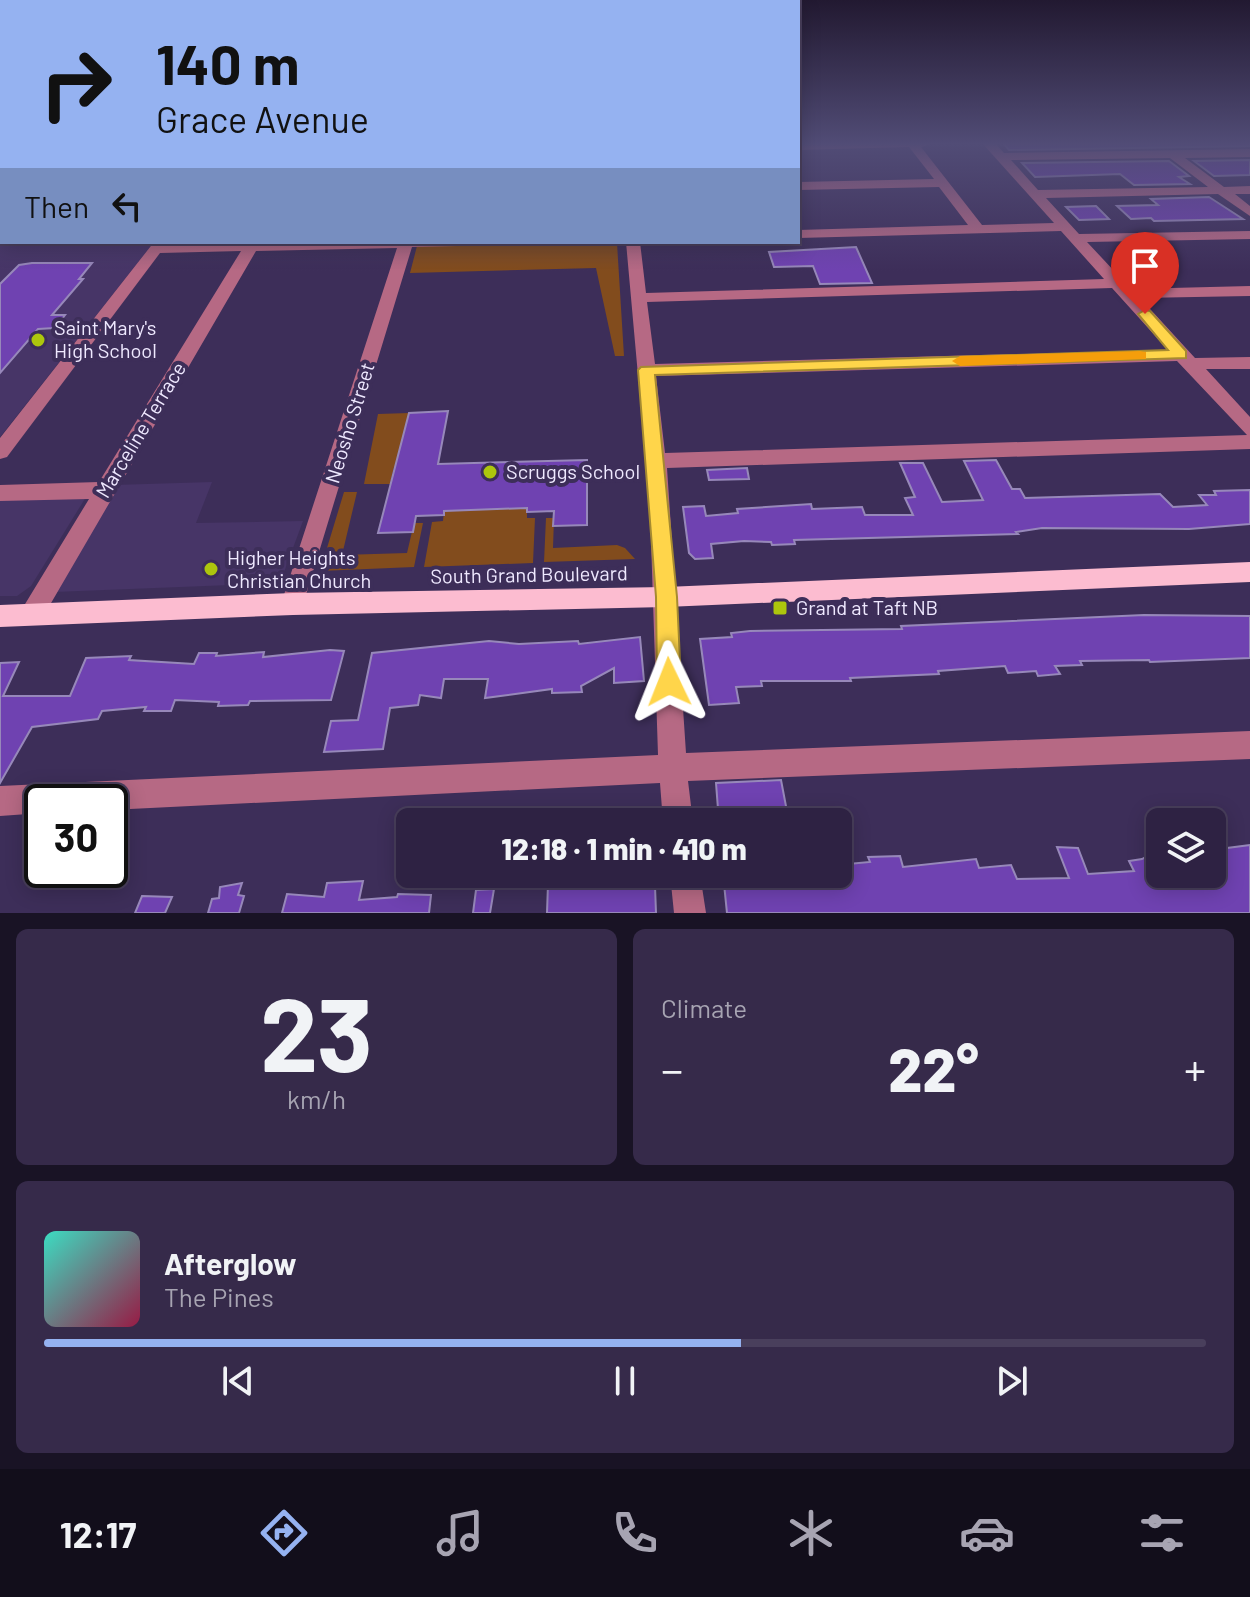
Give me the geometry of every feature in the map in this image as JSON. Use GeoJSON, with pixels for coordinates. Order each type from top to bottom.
{"type":"FeatureCollection","features":[{"type":"Feature","properties":{"kind":"main road","name":"South Grand Boulevard"},"geometry":{"type":"LineString","coordinates":[[0,616],[293,604],[666,597],[1250,572]]}},
{"type":"Feature","properties":{"kind":"street"},"geometry":{"type":"LineString","coordinates":[[944,186],[979,230]]}},
{"type":"Feature","properties":{"kind":"street"},"geometry":{"type":"LineString","coordinates":[[1028,186],[1250,429]]}},
{"type":"Feature","properties":{"kind":"street"},"geometry":{"type":"LineString","coordinates":[[1215,186],[1250,212]]}},
{"type":"Feature","properties":{"kind":"street"},"geometry":{"type":"LineString","coordinates":[[1036,194],[1250,190]]}},
{"type":"Feature","properties":{"kind":"street"},"geometry":{"type":"LineString","coordinates":[[800,234],[979,230],[1250,235]]}},
{"type":"Feature","properties":{"kind":"street"},"geometry":{"type":"LineString","coordinates":[[0,452],[159,245],[354,244]]}},
{"type":"Feature","properties":{"kind":"street","name":"Neosho Street"},"geometry":{"type":"LineString","coordinates":[[293,604],[405,244]]}},
{"type":"Feature","properties":{"kind":"street"},"geometry":{"type":"LineString","coordinates":[[633,244],[656,461],[666,597],[671,768],[676,808]]}},
{"type":"Feature","properties":{"kind":"street","name":"Marceline Terrace"},"geometry":{"type":"LineString","coordinates":[[31,614],[252,246]]}},
{"type":"Feature","properties":{"kind":"street"},"geometry":{"type":"LineString","coordinates":[[638,298],[1122,288],[1250,291]]}},
{"type":"Feature","properties":{"kind":"street"},"geometry":{"type":"LineString","coordinates":[[646,370],[1185,359],[1250,363]]}},
{"type":"Feature","properties":{"kind":"street"},"geometry":{"type":"LineString","coordinates":[[656,461],[1250,442]]}},
{"type":"Feature","properties":{"kind":"street"},"geometry":{"type":"LineString","coordinates":[[0,493],[105,490]]}},
{"type":"Feature","properties":{"kind":"street"},"geometry":{"type":"LineString","coordinates":[[0,801],[671,768],[1250,745]]}},
{"type":"Feature","properties":{"kind":"street"},"geometry":{"type":"LineString","coordinates":[[687,888],[690,913]]}},
{"type":"Feature","properties":{"kind":"shaded area","name":"Saint Mary's High School"},"geometry":{"type":"Polygon","coordinates":[[[0,244],[152,244],[0,437],[0,244]]]}},
{"type":"Feature","properties":{"kind":"shaded area"},"geometry":{"type":"Polygon","coordinates":[[[617,244],[624,356],[615,356],[596,268],[410,273],[417,246],[617,244]]]}},
{"type":"Feature","properties":{"kind":"shaded area"},"geometry":{"type":"Polygon","coordinates":[[[409,413],[398,457],[400,466],[394,467],[390,484],[364,484],[378,414],[409,413]]]}},
{"type":"Feature","properties":{"kind":"shaded area"},"geometry":{"type":"Polygon","coordinates":[[[212,482],[196,523],[303,521],[280,583],[54,592],[114,485],[212,482]]]}},
{"type":"Feature","properties":{"kind":"shaded area"},"geometry":{"type":"Polygon","coordinates":[[[344,492],[357,492],[342,555],[407,553],[414,523],[423,523],[414,567],[320,571],[344,492]]]}},
{"type":"Feature","properties":{"kind":"shaded area"},"geometry":{"type":"Polygon","coordinates":[[[86,497],[31,586],[17,596],[0,596],[0,498],[86,497]]]}},
{"type":"Feature","properties":{"kind":"shaded area"},"geometry":{"type":"Polygon","coordinates":[[[527,508],[527,518],[535,518],[533,563],[424,567],[432,522],[443,521],[444,511],[527,508]]]}},
{"type":"Feature","properties":{"kind":"shaded area"},"geometry":{"type":"Polygon","coordinates":[[[546,518],[554,518],[553,548],[617,545],[625,548],[635,559],[544,562],[546,518]]]}},
{"type":"Feature","properties":{"kind":"building"},"geometry":{"type":"Polygon","coordinates":[[[1209,197],[1243,219],[1131,219],[1117,206],[1158,205],[1151,199],[1209,197]]]}},
{"type":"Feature","properties":{"kind":"building"},"geometry":{"type":"Polygon","coordinates":[[[1096,206],[1109,219],[1079,220],[1066,207],[1096,206]]]}},
{"type":"Feature","properties":{"kind":"building"},"geometry":{"type":"Polygon","coordinates":[[[856,247],[872,283],[820,284],[813,266],[774,267],[769,252],[856,247]]]}},
{"type":"Feature","properties":{"kind":"building","name":"Saint Mary's High School"},"geometry":{"type":"Polygon","coordinates":[[[92,263],[79,279],[83,279],[52,315],[65,315],[55,328],[38,329],[0,373],[0,284],[19,265],[92,263]]]}},
{"type":"Feature","properties":{"kind":"building","name":"Scruggs School"},"geometry":{"type":"Polygon","coordinates":[[[448,411],[438,464],[587,460],[587,525],[553,526],[554,511],[527,512],[527,508],[444,511],[444,515],[416,516],[413,532],[378,533],[409,413],[448,411]]]}},
{"type":"Feature","properties":{"kind":"building"},"geometry":{"type":"Polygon","coordinates":[[[996,460],[1012,489],[1020,489],[1025,498],[1160,494],[1173,507],[1207,505],[1199,495],[1216,495],[1214,491],[1250,490],[1250,524],[1189,529],[1042,528],[1016,532],[1018,534],[794,540],[795,544],[772,545],[771,542],[744,541],[711,544],[713,558],[695,559],[689,553],[683,507],[704,506],[706,516],[738,513],[737,509],[811,504],[812,509],[862,507],[865,515],[913,515],[905,498],[915,497],[900,463],[923,463],[942,502],[983,500],[964,461],[996,460]]]}},
{"type":"Feature","properties":{"kind":"building"},"geometry":{"type":"Polygon","coordinates":[[[747,468],[749,479],[709,480],[707,470],[747,468]]]}},
{"type":"Feature","properties":{"kind":"building"},"geometry":{"type":"Polygon","coordinates":[[[1144,615],[1250,616],[1250,658],[1080,661],[1082,665],[1055,666],[1060,674],[1038,676],[1036,671],[1008,673],[1005,666],[938,671],[939,674],[850,678],[851,681],[761,681],[762,686],[736,687],[739,703],[709,705],[700,639],[732,637],[731,633],[750,631],[902,629],[901,626],[1144,615]]]}},
{"type":"Feature","properties":{"kind":"building"},"geometry":{"type":"Polygon","coordinates":[[[640,637],[644,681],[614,683],[614,668],[581,686],[582,692],[552,693],[552,689],[485,698],[488,679],[444,679],[441,698],[420,695],[418,705],[390,708],[383,749],[324,752],[331,721],[358,720],[372,653],[489,641],[519,644],[578,641],[579,644],[640,637]]]}},
{"type":"Feature","properties":{"kind":"building"},"geometry":{"type":"Polygon","coordinates":[[[344,651],[331,700],[250,701],[248,705],[218,706],[219,702],[175,700],[171,711],[144,711],[146,707],[102,711],[98,719],[32,727],[0,783],[0,663],[19,662],[3,696],[70,696],[86,658],[131,656],[129,660],[194,664],[199,653],[217,653],[216,656],[264,652],[263,657],[344,651]]]}},
{"type":"Feature","properties":{"kind":"building"},"geometry":{"type":"Polygon","coordinates":[[[781,780],[786,808],[718,808],[716,783],[781,780]]]}},
{"type":"Feature","properties":{"kind":"building"},"geometry":{"type":"Polygon","coordinates":[[[1250,845],[1250,913],[727,913],[724,888],[852,888],[852,864],[870,862],[868,857],[900,856],[903,867],[976,859],[979,868],[1011,865],[1017,879],[1069,878],[1057,847],[1078,848],[1088,874],[1134,871],[1129,861],[1146,857],[1146,888],[1226,888],[1226,848],[1250,845]]]}},
{"type":"Feature","properties":{"kind":"building"},"geometry":{"type":"Polygon","coordinates":[[[363,881],[359,900],[397,897],[398,894],[431,895],[429,913],[282,913],[287,894],[324,897],[327,883],[363,881]]]}},
{"type":"Feature","properties":{"kind":"building"},"geometry":{"type":"Polygon","coordinates":[[[242,883],[238,895],[244,896],[239,913],[208,913],[212,899],[219,898],[220,887],[242,883]]]}},
{"type":"Feature","properties":{"kind":"building"},"geometry":{"type":"Polygon","coordinates":[[[548,888],[655,888],[656,913],[547,913],[548,888]]]}},
{"type":"Feature","properties":{"kind":"building"},"geometry":{"type":"Polygon","coordinates":[[[494,889],[490,913],[473,913],[476,890],[494,889]]]}},
{"type":"Feature","properties":{"kind":"building"},"geometry":{"type":"Polygon","coordinates":[[[142,896],[172,897],[165,913],[135,913],[142,896]]]}},
{"type":"Feature","properties":{"kind":"slow traffic"},"geometry":{"type":"LineString","coordinates":[[960,361],[1140,356]]}},
{"type":"Feature","properties":{"kind":"place","name":"Saint Mary's High School"},"geometry":{"type":"Point","coordinates":[38,340]}},
{"type":"Feature","properties":{"kind":"place","name":"Scruggs School"},"geometry":{"type":"Point","coordinates":[490,472]}},
{"type":"Feature","properties":{"kind":"place","name":"Higher Heights Christian Church"},"geometry":{"type":"Point","coordinates":[211,569]}},
{"type":"Feature","properties":{"kind":"place","name":"Grand at Taft NB"},"geometry":{"type":"Point","coordinates":[780,608]}},
{"type":"Feature","properties":{"kind":"route"},"geometry":{"type":"LineString","coordinates":[[669,682],[656,461],[646,370],[1181,355],[1145,314]]}}]}
